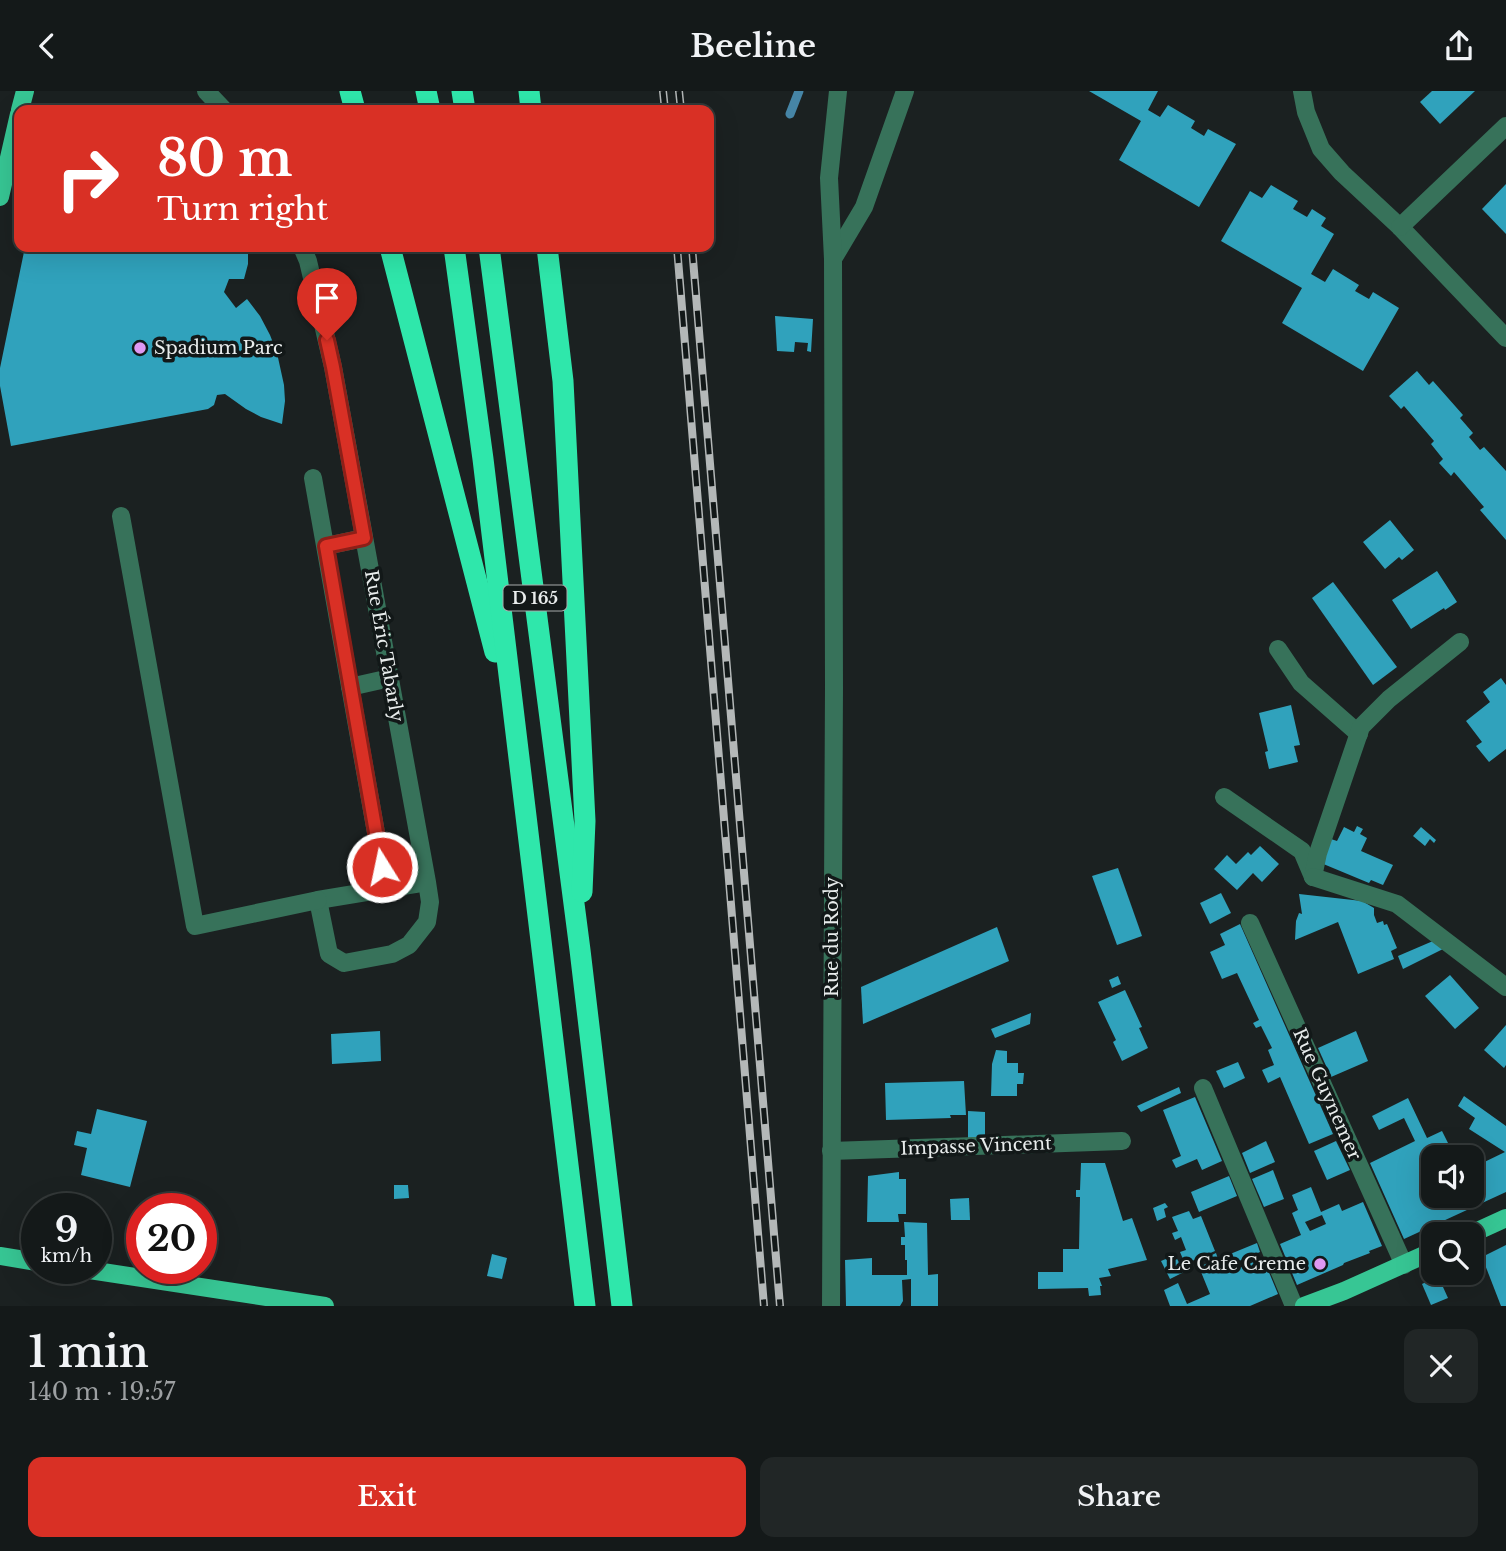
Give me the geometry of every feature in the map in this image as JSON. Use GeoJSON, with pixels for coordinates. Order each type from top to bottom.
{"type":"FeatureCollection","features":[{"type":"Feature","properties":{"kind":"highway"},"geometry":{"type":"LineString","coordinates":[[391,252],[515,732]]}},
{"type":"Feature","properties":{"kind":"highway","name":"D 165"},"geometry":{"type":"LineString","coordinates":[[455,252],[585,1306]]}},
{"type":"Feature","properties":{"kind":"highway","name":"D 165"},"geometry":{"type":"LineString","coordinates":[[490,252],[580,950],[622,1306]]}},
{"type":"Feature","properties":{"kind":"highway"},"geometry":{"type":"LineString","coordinates":[[548,252],[562,381],[585,821],[580,950]]}},
{"type":"Feature","properties":{"kind":"main road"},"geometry":{"type":"LineString","coordinates":[[0,197],[14,138]]}},
{"type":"Feature","properties":{"kind":"main road"},"geometry":{"type":"LineString","coordinates":[[1484,1228],[1506,1218]]}},
{"type":"Feature","properties":{"kind":"main road"},"geometry":{"type":"LineString","coordinates":[[0,1256],[21,1259]]}},
{"type":"Feature","properties":{"kind":"main road"},"geometry":{"type":"LineString","coordinates":[[1304,1306],[1421,1257]]}},
{"type":"Feature","properties":{"kind":"main road"},"geometry":{"type":"LineString","coordinates":[[112,1273],[325,1306]]}},
{"type":"Feature","properties":{"kind":"street"},"geometry":{"type":"LineString","coordinates":[[206,91],[219,105]]}},
{"type":"Feature","properties":{"kind":"street","name":"Rue du Rody"},"geometry":{"type":"LineString","coordinates":[[831,1306],[834,700],[833,259],[829,178],[838,91]]}},
{"type":"Feature","properties":{"kind":"street"},"geometry":{"type":"LineString","coordinates":[[833,259],[864,207],[905,91]]}},
{"type":"Feature","properties":{"kind":"street"},"geometry":{"type":"LineString","coordinates":[[1302,91],[1306,112],[1321,149],[1506,338]]}},
{"type":"Feature","properties":{"kind":"street"},"geometry":{"type":"LineString","coordinates":[[1400,227],[1506,126]]}},
{"type":"Feature","properties":{"kind":"street","name":"Rue Éric Tabarly"},"geometry":{"type":"LineString","coordinates":[[304,252],[333,367],[427,882],[430,902],[428,922],[408,945],[392,954],[344,963],[329,954],[318,900]]}},
{"type":"Feature","properties":{"kind":"street"},"geometry":{"type":"LineString","coordinates":[[313,478],[386,889]]}},
{"type":"Feature","properties":{"kind":"street"},"geometry":{"type":"LineString","coordinates":[[121,516],[195,926],[318,900],[427,882]]}},
{"type":"Feature","properties":{"kind":"street"},"geometry":{"type":"LineString","coordinates":[[326,546],[364,538]]}},
{"type":"Feature","properties":{"kind":"street"},"geometry":{"type":"LineString","coordinates":[[1313,877],[1318,853],[1361,727],[1390,699],[1460,642]]}},
{"type":"Feature","properties":{"kind":"street"},"geometry":{"type":"LineString","coordinates":[[1278,649],[1301,683],[1359,734]]}},
{"type":"Feature","properties":{"kind":"street"},"geometry":{"type":"LineString","coordinates":[[350,687],[390,678]]}},
{"type":"Feature","properties":{"kind":"street"},"geometry":{"type":"LineString","coordinates":[[1224,797],[1302,851],[1313,877],[1397,904],[1506,987]]}},
{"type":"Feature","properties":{"kind":"street","name":"Rue Guynemer"},"geometry":{"type":"LineString","coordinates":[[1250,923],[1404,1265]]}},
{"type":"Feature","properties":{"kind":"street"},"geometry":{"type":"LineString","coordinates":[[1203,1088],[1294,1306]]}},
{"type":"Feature","properties":{"kind":"street","name":"Impasse Vincent"},"geometry":{"type":"LineString","coordinates":[[831,1151],[1122,1141]]}},
{"type":"Feature","properties":{"kind":"building"},"geometry":{"type":"Polygon","coordinates":[[[1089,91],[1158,91],[1148,110],[1160,117],[1168,105],[1195,121],[1191,128],[1204,136],[1208,129],[1236,144],[1199,207],[1119,160],[1141,121],[1089,91]]]}},
{"type":"Feature","properties":{"kind":"building"},"geometry":{"type":"Polygon","coordinates":[[[1432,91],[1475,91],[1440,124],[1420,102],[1432,91]]]}},
{"type":"Feature","properties":{"kind":"building"},"geometry":{"type":"Polygon","coordinates":[[[1506,184],[1506,234],[1482,209],[1506,184]]]}},
{"type":"Feature","properties":{"kind":"building"},"geometry":{"type":"Polygon","coordinates":[[[1271,185],[1298,201],[1293,209],[1307,217],[1312,209],[1326,218],[1321,226],[1334,234],[1311,274],[1325,282],[1333,269],[1359,285],[1355,291],[1369,299],[1373,292],[1399,308],[1363,371],[1282,323],[1302,288],[1221,241],[1250,191],[1262,198],[1271,185]]]}},
{"type":"Feature","properties":{"kind":"building","name":"Spadium Parc"},"geometry":{"type":"Polygon","coordinates":[[[24,252],[248,252],[244,279],[229,279],[224,292],[236,308],[247,299],[270,335],[284,385],[282,424],[261,417],[225,394],[217,395],[214,405],[208,409],[11,446],[0,386],[0,368],[24,252]]]}},
{"type":"Feature","properties":{"kind":"building"},"geometry":{"type":"Polygon","coordinates":[[[775,316],[813,319],[811,352],[807,351],[808,343],[795,342],[794,352],[777,351],[775,316]]]}},
{"type":"Feature","properties":{"kind":"building"},"geometry":{"type":"Polygon","coordinates":[[[1417,371],[1429,385],[1433,381],[1463,415],[1460,418],[1473,433],[1469,437],[1480,450],[1484,447],[1506,471],[1506,540],[1480,510],[1484,507],[1454,472],[1451,476],[1439,463],[1443,459],[1431,444],[1434,441],[1404,406],[1401,409],[1389,396],[1417,371]]]}},
{"type":"Feature","properties":{"kind":"building"},"geometry":{"type":"Polygon","coordinates":[[[1390,520],[1414,550],[1402,560],[1399,557],[1385,569],[1363,542],[1390,520]]]}},
{"type":"Feature","properties":{"kind":"building"},"geometry":{"type":"Polygon","coordinates":[[[1437,571],[1457,602],[1411,629],[1392,600],[1437,571]]]}},
{"type":"Feature","properties":{"kind":"building"},"geometry":{"type":"Polygon","coordinates":[[[1333,582],[1397,667],[1373,685],[1312,598],[1333,582]]]}},
{"type":"Feature","properties":{"kind":"building"},"geometry":{"type":"Polygon","coordinates":[[[1501,678],[1506,685],[1506,749],[1489,762],[1476,746],[1482,742],[1466,721],[1490,702],[1483,692],[1501,678]]]}},
{"type":"Feature","properties":{"kind":"building"},"geometry":{"type":"Polygon","coordinates":[[[1291,705],[1300,745],[1294,746],[1298,762],[1269,769],[1265,752],[1268,751],[1259,713],[1291,705]]]}},
{"type":"Feature","properties":{"kind":"building"},"geometry":{"type":"Polygon","coordinates":[[[1357,826],[1363,829],[1360,834],[1367,838],[1361,851],[1393,865],[1383,885],[1371,880],[1369,883],[1321,863],[1331,839],[1337,841],[1344,827],[1354,832],[1357,826]]]}},
{"type":"Feature","properties":{"kind":"building"},"geometry":{"type":"Polygon","coordinates":[[[1421,827],[1436,840],[1434,843],[1430,839],[1425,846],[1413,836],[1421,827]]]}},
{"type":"Feature","properties":{"kind":"building"},"geometry":{"type":"Polygon","coordinates":[[[1260,846],[1279,864],[1262,882],[1253,873],[1237,890],[1214,869],[1227,855],[1236,864],[1248,852],[1251,855],[1260,846]]]}},
{"type":"Feature","properties":{"kind":"building"},"geometry":{"type":"Polygon","coordinates":[[[1118,868],[1142,936],[1117,945],[1092,876],[1118,868]]]}},
{"type":"Feature","properties":{"kind":"building"},"geometry":{"type":"Polygon","coordinates":[[[1221,893],[1231,913],[1210,924],[1200,903],[1221,893]]]}},
{"type":"Feature","properties":{"kind":"building"},"geometry":{"type":"Polygon","coordinates":[[[1299,894],[1362,901],[1374,908],[1377,923],[1383,921],[1384,925],[1387,924],[1397,948],[1391,951],[1394,959],[1358,974],[1338,922],[1295,940],[1296,921],[1299,913],[1302,914],[1299,894]]]}},
{"type":"Feature","properties":{"kind":"building"},"geometry":{"type":"Polygon","coordinates":[[[1240,924],[1333,1134],[1309,1144],[1280,1077],[1268,1083],[1262,1070],[1274,1065],[1268,1050],[1272,1048],[1261,1026],[1256,1028],[1253,1023],[1259,1020],[1237,973],[1222,979],[1210,952],[1225,945],[1220,934],[1240,924]]]}},
{"type":"Feature","properties":{"kind":"building"},"geometry":{"type":"Polygon","coordinates":[[[997,927],[1009,961],[863,1024],[861,987],[997,927]]]}},
{"type":"Feature","properties":{"kind":"building"},"geometry":{"type":"Polygon","coordinates":[[[1433,941],[1445,948],[1403,969],[1398,956],[1433,941]]]}},
{"type":"Feature","properties":{"kind":"building"},"geometry":{"type":"Polygon","coordinates":[[[1450,975],[1479,1008],[1455,1029],[1425,996],[1450,975]]]}},
{"type":"Feature","properties":{"kind":"building"},"geometry":{"type":"Polygon","coordinates":[[[1118,976],[1121,984],[1112,988],[1109,980],[1118,976]]]}},
{"type":"Feature","properties":{"kind":"building"},"geometry":{"type":"Polygon","coordinates":[[[1125,990],[1142,1027],[1139,1028],[1148,1048],[1122,1061],[1113,1042],[1116,1040],[1098,1002],[1125,990]]]}},
{"type":"Feature","properties":{"kind":"building"},"geometry":{"type":"Polygon","coordinates":[[[1031,1013],[1030,1024],[995,1038],[991,1029],[1031,1013]]]}},
{"type":"Feature","properties":{"kind":"building"},"geometry":{"type":"Polygon","coordinates":[[[1506,1025],[1506,1065],[1504,1068],[1484,1050],[1506,1025]]]}},
{"type":"Feature","properties":{"kind":"building"},"geometry":{"type":"Polygon","coordinates":[[[380,1031],[381,1061],[332,1064],[331,1034],[380,1031]]]}},
{"type":"Feature","properties":{"kind":"building"},"geometry":{"type":"Polygon","coordinates":[[[1356,1031],[1368,1061],[1331,1077],[1318,1048],[1356,1031]]]}},
{"type":"Feature","properties":{"kind":"building"},"geometry":{"type":"Polygon","coordinates":[[[996,1050],[1007,1051],[1007,1063],[1018,1063],[1018,1073],[1024,1073],[1023,1084],[1017,1084],[1017,1096],[991,1096],[992,1064],[996,1050]]]}},
{"type":"Feature","properties":{"kind":"building"},"geometry":{"type":"Polygon","coordinates":[[[1238,1062],[1245,1078],[1224,1088],[1216,1071],[1238,1062]]]}},
{"type":"Feature","properties":{"kind":"building"},"geometry":{"type":"Polygon","coordinates":[[[964,1081],[966,1115],[886,1120],[885,1083],[964,1081]]]}},
{"type":"Feature","properties":{"kind":"building"},"geometry":{"type":"Polygon","coordinates":[[[1179,1087],[1181,1093],[1141,1112],[1137,1106],[1179,1087]]]}},
{"type":"Feature","properties":{"kind":"building"},"geometry":{"type":"Polygon","coordinates":[[[1464,1096],[1506,1126],[1506,1192],[1484,1202],[1484,1162],[1505,1152],[1469,1129],[1475,1118],[1458,1106],[1464,1096]]]}},
{"type":"Feature","properties":{"kind":"building"},"geometry":{"type":"Polygon","coordinates":[[[1195,1097],[1222,1161],[1202,1170],[1197,1159],[1176,1168],[1172,1160],[1181,1156],[1163,1110],[1195,1097]]]}},
{"type":"Feature","properties":{"kind":"building"},"geometry":{"type":"Polygon","coordinates":[[[1408,1098],[1427,1138],[1442,1131],[1449,1145],[1421,1145],[1421,1208],[1471,1208],[1441,1222],[1421,1222],[1421,1231],[1404,1239],[1370,1163],[1415,1141],[1404,1118],[1379,1130],[1372,1116],[1408,1098]]]}},
{"type":"Feature","properties":{"kind":"building"},"geometry":{"type":"Polygon","coordinates":[[[97,1109],[147,1121],[130,1187],[81,1175],[87,1148],[74,1145],[77,1131],[91,1134],[97,1109]]]}},
{"type":"Feature","properties":{"kind":"building"},"geometry":{"type":"Polygon","coordinates":[[[968,1111],[985,1112],[985,1136],[968,1138],[968,1111]]]}},
{"type":"Feature","properties":{"kind":"building"},"geometry":{"type":"Polygon","coordinates":[[[1266,1141],[1275,1162],[1250,1173],[1242,1153],[1266,1141]]]}},
{"type":"Feature","properties":{"kind":"building"},"geometry":{"type":"Polygon","coordinates":[[[1336,1141],[1350,1170],[1327,1180],[1314,1151],[1336,1141]]]}},
{"type":"Feature","properties":{"kind":"building"},"geometry":{"type":"Polygon","coordinates":[[[1081,1163],[1105,1163],[1123,1221],[1132,1218],[1147,1260],[1108,1269],[1111,1276],[1099,1278],[1101,1295],[1089,1296],[1088,1288],[1038,1289],[1038,1272],[1063,1272],[1063,1249],[1079,1249],[1080,1197],[1076,1197],[1076,1190],[1080,1190],[1081,1163]]]}},
{"type":"Feature","properties":{"kind":"building"},"geometry":{"type":"Polygon","coordinates":[[[1273,1170],[1284,1199],[1264,1207],[1252,1179],[1273,1170]]]}},
{"type":"Feature","properties":{"kind":"building"},"geometry":{"type":"Polygon","coordinates":[[[899,1172],[899,1179],[906,1179],[906,1214],[898,1214],[899,1222],[867,1222],[868,1176],[899,1172]]]}},
{"type":"Feature","properties":{"kind":"building"},"geometry":{"type":"Polygon","coordinates":[[[1229,1176],[1237,1196],[1199,1212],[1191,1192],[1229,1176]]]}},
{"type":"Feature","properties":{"kind":"building"},"geometry":{"type":"Polygon","coordinates":[[[394,1185],[408,1185],[409,1198],[394,1199],[394,1185]]]}},
{"type":"Feature","properties":{"kind":"building"},"geometry":{"type":"Polygon","coordinates":[[[1311,1187],[1321,1212],[1339,1204],[1342,1211],[1363,1202],[1382,1246],[1297,1285],[1280,1244],[1301,1235],[1292,1213],[1298,1210],[1292,1195],[1311,1187]],[[1322,1215],[1305,1222],[1310,1231],[1326,1224],[1322,1215]]]}},
{"type":"Feature","properties":{"kind":"building"},"geometry":{"type":"Polygon","coordinates":[[[969,1198],[970,1220],[951,1220],[950,1199],[969,1198]]]}},
{"type":"Feature","properties":{"kind":"building"},"geometry":{"type":"Polygon","coordinates":[[[1165,1203],[1168,1207],[1164,1209],[1166,1217],[1157,1221],[1153,1208],[1165,1203]]]}},
{"type":"Feature","properties":{"kind":"building"},"geometry":{"type":"Polygon","coordinates":[[[1189,1211],[1193,1219],[1201,1216],[1215,1251],[1185,1264],[1180,1252],[1186,1250],[1181,1237],[1175,1240],[1172,1233],[1178,1231],[1172,1217],[1189,1211]]]}},
{"type":"Feature","properties":{"kind":"building"},"geometry":{"type":"Polygon","coordinates":[[[904,1222],[927,1223],[928,1275],[938,1274],[938,1306],[911,1306],[911,1279],[902,1280],[903,1301],[900,1306],[846,1306],[845,1260],[872,1258],[872,1275],[907,1275],[905,1245],[901,1245],[901,1237],[905,1237],[904,1222]]]}},
{"type":"Feature","properties":{"kind":"building"},"geometry":{"type":"Polygon","coordinates":[[[1257,1243],[1260,1252],[1227,1266],[1230,1272],[1263,1258],[1278,1294],[1250,1306],[1170,1306],[1164,1290],[1178,1283],[1187,1304],[1210,1294],[1199,1267],[1210,1262],[1208,1257],[1216,1253],[1218,1259],[1257,1243]]]}},
{"type":"Feature","properties":{"kind":"building"},"geometry":{"type":"Polygon","coordinates":[[[1506,1245],[1506,1306],[1501,1306],[1484,1256],[1506,1245]]]}},
{"type":"Feature","properties":{"kind":"building"},"geometry":{"type":"Polygon","coordinates":[[[492,1254],[507,1258],[502,1279],[487,1276],[492,1254]]]}},
{"type":"Feature","properties":{"kind":"building"},"geometry":{"type":"Polygon","coordinates":[[[1175,1255],[1184,1272],[1170,1279],[1161,1261],[1175,1255]]]}},
{"type":"Feature","properties":{"kind":"building"},"geometry":{"type":"Polygon","coordinates":[[[1422,1285],[1442,1285],[1448,1298],[1431,1305],[1422,1285]]]}},
{"type":"Feature","properties":{"kind":"waterway"},"geometry":{"type":"LineString","coordinates":[[790,114],[799,91]]}},
{"type":"Feature","properties":{"kind":"railway"},"geometry":{"type":"LineString","coordinates":[[663,91],[664,105]]}},
{"type":"Feature","properties":{"kind":"railway"},"geometry":{"type":"LineString","coordinates":[[679,91],[680,105]]}},
{"type":"Feature","properties":{"kind":"railway"},"geometry":{"type":"LineString","coordinates":[[677,252],[764,1306]]}},
{"type":"Feature","properties":{"kind":"railway"},"geometry":{"type":"LineString","coordinates":[[692,252],[780,1306]]}},
{"type":"Feature","properties":{"kind":"place","name":"Spadium Parc"},"geometry":{"type":"Point","coordinates":[140,348]}},
{"type":"Feature","properties":{"kind":"place","name":"Le Cafe Creme"},"geometry":{"type":"Point","coordinates":[1320,1264]}},
{"type":"Feature","properties":{"kind":"route"},"geometry":{"type":"LineString","coordinates":[[327,340],[364,538],[326,546],[382,867]]}}]}
